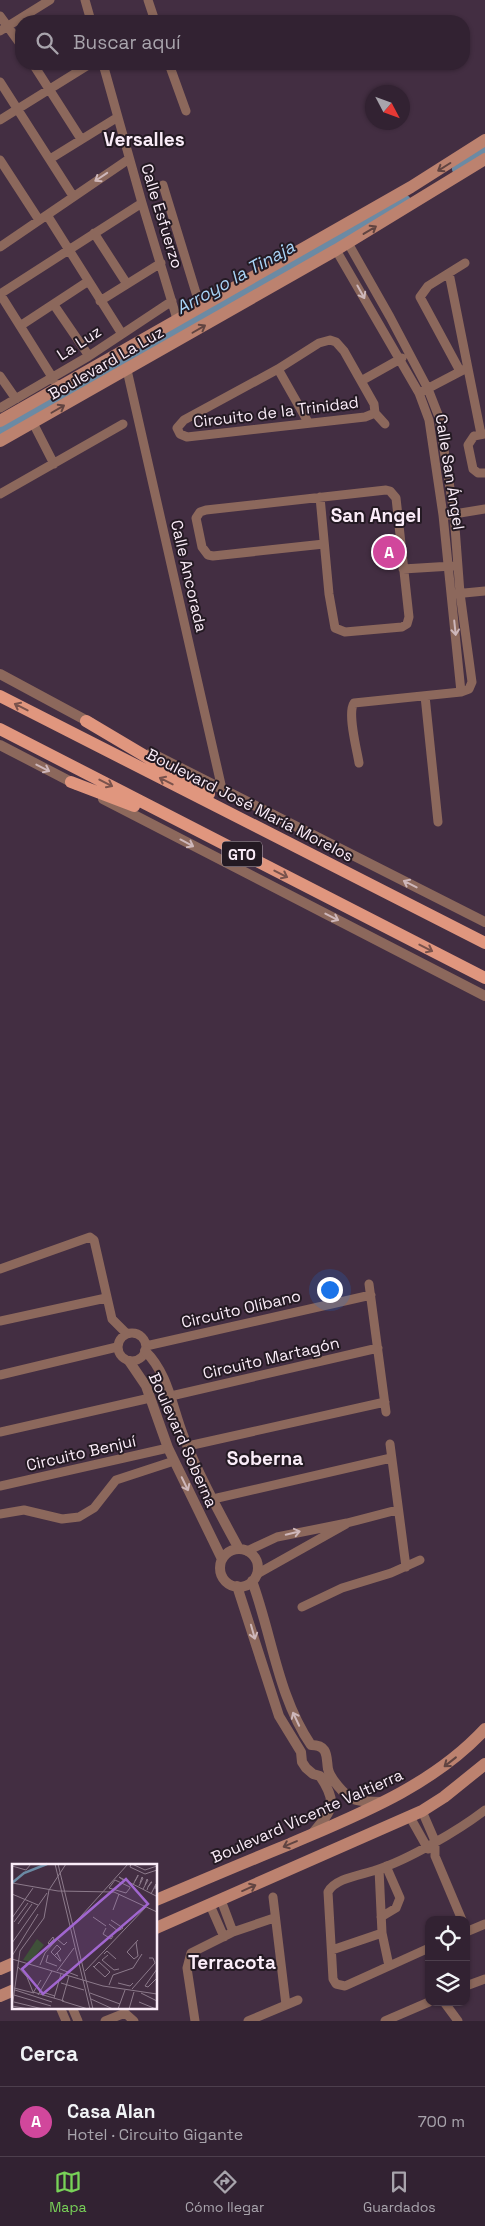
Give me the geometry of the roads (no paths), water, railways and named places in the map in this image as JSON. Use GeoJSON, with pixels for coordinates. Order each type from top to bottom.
{"type":"FeatureCollection","features":[{"type":"Feature","properties":{"kind":"main road","name":"Boulevard La Luz"},"geometry":{"type":"LineString","coordinates":[[0,421],[56,383],[177,319],[411,187],[485,140]]}},
{"type":"Feature","properties":{"kind":"main road","name":"Boulevard La Luz"},"geometry":{"type":"LineString","coordinates":[[0,441],[336,250],[485,159]]}},
{"type":"Feature","properties":{"kind":"main road","name":"Boulevard José María Morelos"},"geometry":{"type":"LineString","coordinates":[[0,696],[485,943]]}},
{"type":"Feature","properties":{"kind":"main road"},"geometry":{"type":"LineString","coordinates":[[86,721],[220,801],[241,819]]}},
{"type":"Feature","properties":{"kind":"main road","name":"GTO"},"geometry":{"type":"LineString","coordinates":[[0,729],[485,978]]}},
{"type":"Feature","properties":{"kind":"main road"},"geometry":{"type":"LineString","coordinates":[[71,782],[188,826]]}},
{"type":"Feature","properties":{"kind":"main road","name":"Boulevard Vicente Valtierra"},"geometry":{"type":"LineString","coordinates":[[158,1899],[385,1802],[446,1765],[485,1729]]}},
{"type":"Feature","properties":{"kind":"main road"},"geometry":{"type":"LineString","coordinates":[[158,1927],[410,1817],[444,1797],[485,1764]]}},
{"type":"Feature","properties":{"kind":"main road"},"geometry":{"type":"LineString","coordinates":[[0,1969],[12,1964]]}},
{"type":"Feature","properties":{"kind":"main road"},"geometry":{"type":"LineString","coordinates":[[0,1996],[12,1991]]}},
{"type":"Feature","properties":{"kind":"street"},"geometry":{"type":"LineString","coordinates":[[26,15],[50,0]]}},
{"type":"Feature","properties":{"kind":"street"},"geometry":{"type":"LineString","coordinates":[[84,0],[88,15]]}},
{"type":"Feature","properties":{"kind":"street"},"geometry":{"type":"LineString","coordinates":[[148,0],[153,15]]}},
{"type":"Feature","properties":{"kind":"street"},"geometry":{"type":"LineString","coordinates":[[0,16],[4,29],[15,39]]}},
{"type":"Feature","properties":{"kind":"street"},"geometry":{"type":"LineString","coordinates":[[4,29],[15,22]]}},
{"type":"Feature","properties":{"kind":"street"},"geometry":{"type":"LineString","coordinates":[[37,70],[81,140]]}},
{"type":"Feature","properties":{"kind":"street"},"geometry":{"type":"LineString","coordinates":[[0,120],[80,70]]}},
{"type":"Feature","properties":{"kind":"street","name":"Calle Esfuerzo"},"geometry":{"type":"LineString","coordinates":[[105,70],[177,319]]}},
{"type":"Feature","properties":{"kind":"street"},"geometry":{"type":"LineString","coordinates":[[172,70],[186,111]]}},
{"type":"Feature","properties":{"kind":"street"},"geometry":{"type":"LineString","coordinates":[[0,82],[73,196]]}},
{"type":"Feature","properties":{"kind":"street"},"geometry":{"type":"LineString","coordinates":[[50,159],[118,117]]}},
{"type":"Feature","properties":{"kind":"street"},"geometry":{"type":"LineString","coordinates":[[0,247],[129,159]]}},
{"type":"Feature","properties":{"kind":"street"},"geometry":{"type":"LineString","coordinates":[[0,160],[3,170],[69,250],[87,282],[122,334]]}},
{"type":"Feature","properties":{"kind":"street"},"geometry":{"type":"LineString","coordinates":[[163,185],[200,306]]}},
{"type":"Feature","properties":{"kind":"street"},"geometry":{"type":"LineString","coordinates":[[56,383],[1,300],[69,250],[142,203]]}},
{"type":"Feature","properties":{"kind":"street"},"geometry":{"type":"LineString","coordinates":[[94,233],[127,284]]}},
{"type":"Feature","properties":{"kind":"street","name":"Calle San Ángel"},"geometry":{"type":"LineString","coordinates":[[348,243],[428,389],[442,432],[454,514],[453,566]]}},
{"type":"Feature","properties":{"kind":"street","name":"Calle San Ángel"},"geometry":{"type":"LineString","coordinates":[[336,250],[419,393],[432,433],[443,515],[453,566],[461,692],[469,689],[472,682],[456,593]]}},
{"type":"Feature","properties":{"kind":"street"},"geometry":{"type":"LineString","coordinates":[[100,301],[161,263]]}},
{"type":"Feature","properties":{"kind":"street"},"geometry":{"type":"LineString","coordinates":[[465,263],[428,286],[420,297],[465,370]]}},
{"type":"Feature","properties":{"kind":"street"},"geometry":{"type":"LineString","coordinates":[[449,273],[465,370],[483,434],[471,438],[468,445],[473,469],[478,473],[485,473]]}},
{"type":"Feature","properties":{"kind":"street"},"geometry":{"type":"LineString","coordinates":[[20,326],[87,282]]}},
{"type":"Feature","properties":{"kind":"street","name":"La Luz"},"geometry":{"type":"LineString","coordinates":[[0,408],[16,399],[56,383],[89,356],[172,301]]}},
{"type":"Feature","properties":{"kind":"street"},"geometry":{"type":"LineString","coordinates":[[54,305],[89,356]]}},
{"type":"Feature","properties":{"kind":"street","name":"Circuito de la Trinidad"},"geometry":{"type":"LineString","coordinates":[[375,413],[365,417],[187,437],[178,432],[178,425],[184,420],[278,369],[319,343],[330,340],[336,342],[344,351],[374,404],[375,413],[385,424]]}},
{"type":"Feature","properties":{"kind":"street","name":"Circuito de la Trinidad"},"geometry":{"type":"LineString","coordinates":[[362,381],[410,354]]}},
{"type":"Feature","properties":{"kind":"street"},"geometry":{"type":"LineString","coordinates":[[278,369],[308,422]]}},
{"type":"Feature","properties":{"kind":"street","name":"Calle Ancorada"},"geometry":{"type":"LineString","coordinates":[[127,370],[222,789]]}},
{"type":"Feature","properties":{"kind":"street"},"geometry":{"type":"LineString","coordinates":[[419,393],[465,370]]}},
{"type":"Feature","properties":{"kind":"street"},"geometry":{"type":"LineString","coordinates":[[0,376],[16,399]]}},
{"type":"Feature","properties":{"kind":"street"},"geometry":{"type":"LineString","coordinates":[[33,423],[54,464]]}},
{"type":"Feature","properties":{"kind":"street"},"geometry":{"type":"LineString","coordinates":[[0,494],[123,424]]}},
{"type":"Feature","properties":{"kind":"street"},"geometry":{"type":"LineString","coordinates":[[320,497],[333,623],[341,631],[402,627],[407,624],[409,616],[394,494],[386,490],[320,497],[206,510],[200,512],[196,518],[202,547],[208,555],[324,544]]}},
{"type":"Feature","properties":{"kind":"street"},"geometry":{"type":"LineString","coordinates":[[443,515],[485,509]]}},
{"type":"Feature","properties":{"kind":"street"},"geometry":{"type":"LineString","coordinates":[[403,569],[453,566]]}},
{"type":"Feature","properties":{"kind":"street"},"geometry":{"type":"LineString","coordinates":[[456,593],[485,591]]}},
{"type":"Feature","properties":{"kind":"street"},"geometry":{"type":"LineString","coordinates":[[0,674],[86,721],[485,922]]}},
{"type":"Feature","properties":{"kind":"street"},"geometry":{"type":"LineString","coordinates":[[360,763],[351,711],[354,703],[461,692]]}},
{"type":"Feature","properties":{"kind":"street"},"geometry":{"type":"LineString","coordinates":[[425,696],[438,822]]}},
{"type":"Feature","properties":{"kind":"street"},"geometry":{"type":"LineString","coordinates":[[0,746],[481,994],[485,1002]]}},
{"type":"Feature","properties":{"kind":"street"},"geometry":{"type":"LineString","coordinates":[[0,1270],[90,1237],[94,1240],[112,1319],[126,1333],[139,1334],[146,1348],[139,1359],[129,1361],[121,1356],[117,1347],[119,1339],[126,1333]]}},
{"type":"Feature","properties":{"kind":"street"},"geometry":{"type":"LineString","coordinates":[[188,1446],[385,1407],[369,1284]]}},
{"type":"Feature","properties":{"kind":"street","name":"Circuito Olíbano"},"geometry":{"type":"LineString","coordinates":[[146,1348],[371,1294]]}},
{"type":"Feature","properties":{"kind":"street"},"geometry":{"type":"LineString","coordinates":[[0,1321],[106,1298]]}},
{"type":"Feature","properties":{"kind":"street"},"geometry":{"type":"LineString","coordinates":[[0,1375],[117,1347]]}},
{"type":"Feature","properties":{"kind":"street","name":"Boulevard Soberna"},"geometry":{"type":"LineString","coordinates":[[146,1348],[171,1396],[182,1434],[213,1499],[243,1550]]}},
{"type":"Feature","properties":{"kind":"street","name":"Circuito Martagón"},"geometry":{"type":"LineString","coordinates":[[171,1396],[378,1348]]}},
{"type":"Feature","properties":{"kind":"street","name":"Boulevard Soberna"},"geometry":{"type":"LineString","coordinates":[[129,1361],[146,1386],[174,1461],[222,1559]]}},
{"type":"Feature","properties":{"kind":"street"},"geometry":{"type":"LineString","coordinates":[[0,1432],[150,1398]]}},
{"type":"Feature","properties":{"kind":"street"},"geometry":{"type":"LineString","coordinates":[[167,1444],[182,1434]]}},
{"type":"Feature","properties":{"kind":"street","name":"Circuito Benjuí"},"geometry":{"type":"LineString","coordinates":[[0,1486],[167,1444]]}},
{"type":"Feature","properties":{"kind":"street"},"geometry":{"type":"LineString","coordinates":[[390,1444],[397,1510],[406,1567]]}},
{"type":"Feature","properties":{"kind":"street"},"geometry":{"type":"LineString","coordinates":[[213,1499],[391,1458]]}},
{"type":"Feature","properties":{"kind":"street","name":"Circuito Benjuí"},"geometry":{"type":"LineString","coordinates":[[0,1514],[24,1510],[62,1519],[79,1517],[94,1508],[116,1480],[174,1461]]}},
{"type":"Feature","properties":{"kind":"street"},"geometry":{"type":"LineString","coordinates":[[347,1523],[255,1577],[248,1584],[236,1586],[222,1577],[220,1571],[222,1559],[232,1550],[243,1550],[277,1537],[347,1523],[397,1510]]}},
{"type":"Feature","properties":{"kind":"street"},"geometry":{"type":"LineString","coordinates":[[243,1550],[256,1560],[255,1577],[286,1694],[310,1745]]}},
{"type":"Feature","properties":{"kind":"street"},"geometry":{"type":"LineString","coordinates":[[302,1607],[342,1588],[406,1567],[420,1560]]}},
{"type":"Feature","properties":{"kind":"street"},"geometry":{"type":"LineString","coordinates":[[236,1586],[247,1614],[273,1700],[283,1724],[301,1752],[302,1762],[306,1768],[313,1774],[324,1772]]}},
{"type":"Feature","properties":{"kind":"street"},"geometry":{"type":"LineString","coordinates":[[301,1752],[310,1745],[319,1746],[326,1754],[324,1772],[332,1804],[326,1818],[312,1834]]}},
{"type":"Feature","properties":{"kind":"street"},"geometry":{"type":"LineString","coordinates":[[324,1772],[352,1798],[385,1802]]}},
{"type":"Feature","properties":{"kind":"street"},"geometry":{"type":"LineString","coordinates":[[425,1950],[345,1986],[339,1986],[333,1980],[327,1897],[330,1888],[336,1883],[383,1868],[436,1841],[485,1810]]}},
{"type":"Feature","properties":{"kind":"street"},"geometry":{"type":"LineString","coordinates":[[422,1811],[436,1841],[435,1856]]}},
{"type":"Feature","properties":{"kind":"street"},"geometry":{"type":"LineString","coordinates":[[410,1817],[425,1846],[435,1856],[460,1916]]}},
{"type":"Feature","properties":{"kind":"street"},"geometry":{"type":"LineString","coordinates":[[381,1917],[396,1908],[400,1898],[383,1868]]}},
{"type":"Feature","properties":{"kind":"street"},"geometry":{"type":"LineString","coordinates":[[383,1868],[381,1917],[382,1933],[389,1966]]}},
{"type":"Feature","properties":{"kind":"street"},"geometry":{"type":"LineString","coordinates":[[272,1897],[286,2005]]}},
{"type":"Feature","properties":{"kind":"street"},"geometry":{"type":"LineString","coordinates":[[216,1902],[233,1932]]}},
{"type":"Feature","properties":{"kind":"street"},"geometry":{"type":"LineString","coordinates":[[216,1902],[224,1937]]}},
{"type":"Feature","properties":{"kind":"street"},"geometry":{"type":"LineString","coordinates":[[195,2021],[187,1968],[188,1959],[197,1950],[233,1932],[274,1918]]}},
{"type":"Feature","properties":{"kind":"street"},"geometry":{"type":"LineString","coordinates":[[470,1930],[485,1924]]}},
{"type":"Feature","properties":{"kind":"street"},"geometry":{"type":"LineString","coordinates":[[332,1950],[382,1933]]}},
{"type":"Feature","properties":{"kind":"street"},"geometry":{"type":"LineString","coordinates":[[470,1984],[485,1978]]}},
{"type":"Feature","properties":{"kind":"street"},"geometry":{"type":"LineString","coordinates":[[248,2021],[298,2000]]}},
{"type":"Feature","properties":{"kind":"street"},"geometry":{"type":"LineString","coordinates":[[385,2021],[425,2004]]}},
{"type":"Feature","properties":{"kind":"street"},"geometry":{"type":"LineString","coordinates":[[447,2006],[458,2021]]}},
{"type":"Feature","properties":{"kind":"street"},"geometry":{"type":"LineString","coordinates":[[60,2008],[66,2021]]}},
{"type":"Feature","properties":{"kind":"street"},"geometry":{"type":"LineString","coordinates":[[72,2008],[78,2021]]}},
{"type":"Feature","properties":{"kind":"street"},"geometry":{"type":"LineString","coordinates":[[104,2021],[125,2014],[134,2021]]}},
{"type":"Feature","properties":{"kind":"waterway","name":"Arroyo la Tinaja"},"geometry":{"type":"LineString","coordinates":[[458,169],[485,151]]}},
{"type":"Feature","properties":{"kind":"waterway","name":"Arroyo la Tinaja"},"geometry":{"type":"LineString","coordinates":[[0,430],[405,201]]}},
{"type":"Feature","properties":{"kind":"place","name":"Casa Alan"},"geometry":{"type":"Point","coordinates":[389,552]}},
{"type":"Feature","properties":{"kind":"district","name":"Versalles"},"geometry":{"type":"Point","coordinates":[144,139]}},
{"type":"Feature","properties":{"kind":"district","name":"San Angel"},"geometry":{"type":"Point","coordinates":[376,515]}},
{"type":"Feature","properties":{"kind":"district","name":"Soberna"},"geometry":{"type":"Point","coordinates":[265,1458]}},
{"type":"Feature","properties":{"kind":"district","name":"Terracota"},"geometry":{"type":"Point","coordinates":[232,1962]}}]}
